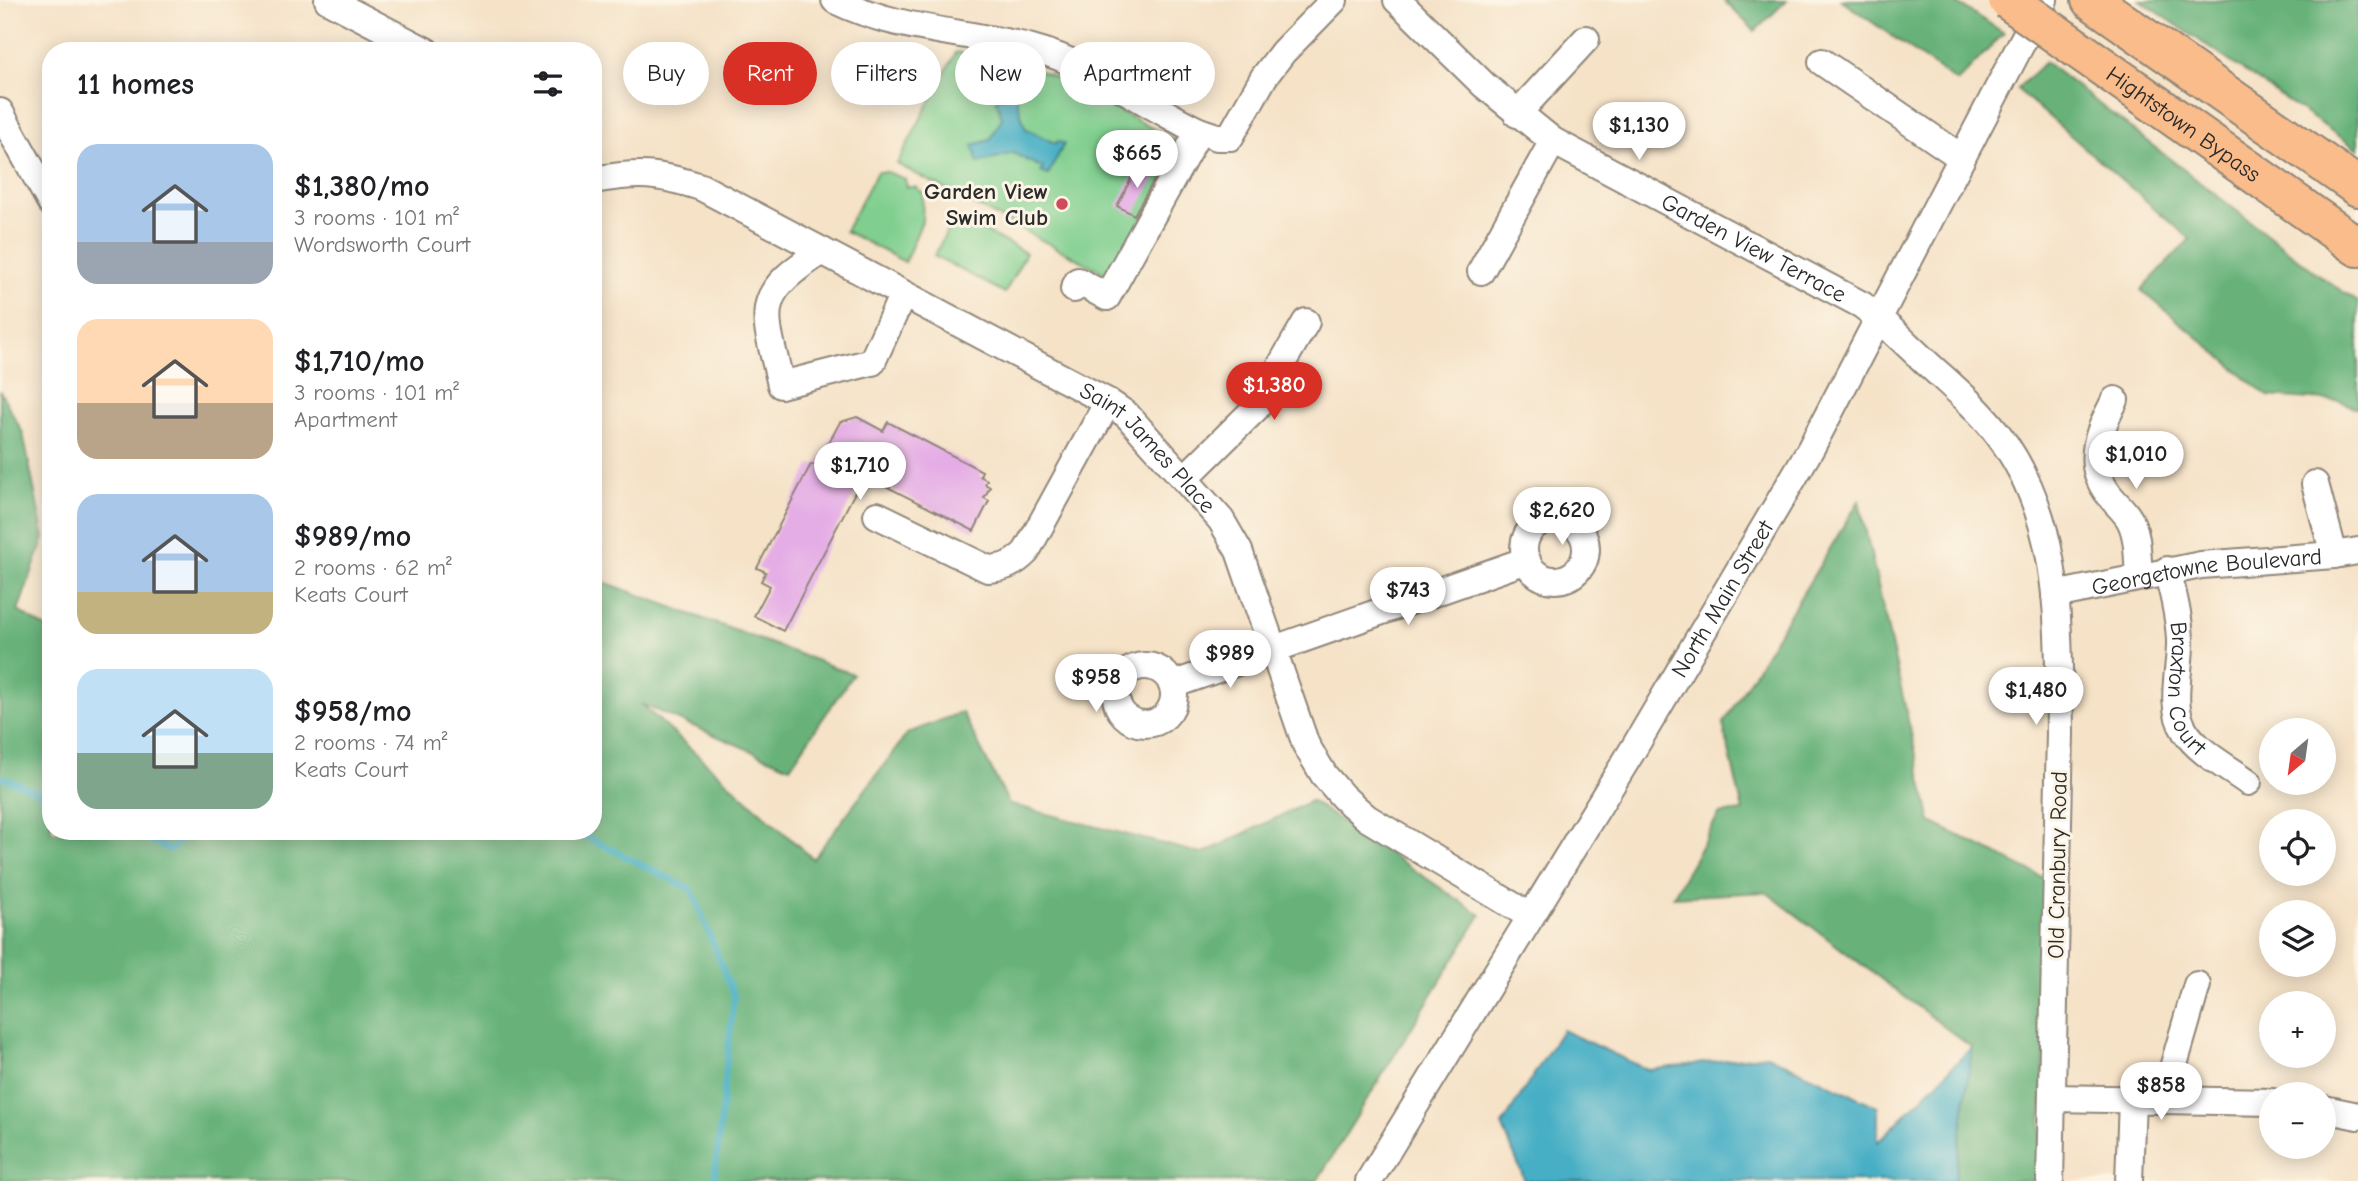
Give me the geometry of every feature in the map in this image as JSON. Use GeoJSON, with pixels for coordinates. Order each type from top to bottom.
{"type":"FeatureCollection","features":[{"type":"Feature","properties":{"kind":"highway","name":"Hightstown Bypass"},"geometry":{"type":"LineString","coordinates":[[2008,0],[2358,247]]}},
{"type":"Feature","properties":{"kind":"highway"},"geometry":{"type":"LineString","coordinates":[[2094,2],[2358,187]]}},
{"type":"Feature","properties":{"kind":"street"},"geometry":{"type":"LineString","coordinates":[[328,0],[409,42]]}},
{"type":"Feature","properties":{"kind":"street"},"geometry":{"type":"LineString","coordinates":[[835,0],[881,18],[911,26],[1008,43],[1055,56],[1199,131],[1217,137],[1230,137],[1264,77],[1283,52],[1334,0]]}},
{"type":"Feature","properties":{"kind":"street","name":"Garden View Terrace"},"geometry":{"type":"LineString","coordinates":[[1397,0],[1484,85],[1553,141],[1843,295],[1879,318]]}},
{"type":"Feature","properties":{"kind":"street","name":"North Main Street"},"geometry":{"type":"LineString","coordinates":[[1368,1181],[1634,748],[1804,460],[2044,0]]}},
{"type":"Feature","properties":{"kind":"street"},"geometry":{"type":"LineString","coordinates":[[1517,114],[1586,39]]}},
{"type":"Feature","properties":{"kind":"street"},"geometry":{"type":"LineString","coordinates":[[1822,62],[1962,158]]}},
{"type":"Feature","properties":{"kind":"street"},"geometry":{"type":"LineString","coordinates":[[0,112],[42,187]]}},
{"type":"Feature","properties":{"kind":"street"},"geometry":{"type":"LineString","coordinates":[[1074,289],[1078,281],[1104,303],[1199,131]]}},
{"type":"Feature","properties":{"kind":"street"},"geometry":{"type":"LineString","coordinates":[[1481,271],[1553,141]]}},
{"type":"Feature","properties":{"kind":"street","name":"Saint James Place"},"geometry":{"type":"LineString","coordinates":[[602,179],[638,174],[668,176],[701,187],[1108,402],[1127,415],[1222,520],[1240,551],[1306,745],[1324,775],[1343,797],[1367,818],[1531,916]]}},
{"type":"Feature","properties":{"kind":"street"},"geometry":{"type":"LineString","coordinates":[[822,251],[795,269],[777,287],[768,302],[765,317],[780,385],[872,362],[903,294]]}},
{"type":"Feature","properties":{"kind":"street","name":"Old Cranbury Road"},"geometry":{"type":"LineString","coordinates":[[1879,318],[1973,405],[1998,434],[2022,471],[2045,529],[2053,567],[2060,733],[2050,1181]]}},
{"type":"Feature","properties":{"kind":"street"},"geometry":{"type":"LineString","coordinates":[[1185,478],[1256,408],[1306,322]]}},
{"type":"Feature","properties":{"kind":"street"},"geometry":{"type":"LineString","coordinates":[[2115,400],[2100,429],[2095,459],[2105,490],[2128,518],[2135,533],[2139,576]]}},
{"type":"Feature","properties":{"kind":"street"},"geometry":{"type":"LineString","coordinates":[[877,515],[978,566],[1002,569],[1016,562],[1026,552],[1108,402]]}},
{"type":"Feature","properties":{"kind":"street"},"geometry":{"type":"LineString","coordinates":[[2315,484],[2346,553]]}},
{"type":"Feature","properties":{"kind":"street","name":"Georgetowne Boulevard"},"geometry":{"type":"LineString","coordinates":[[2055,595],[2168,570],[2258,559],[2346,553]]}},
{"type":"Feature","properties":{"kind":"street"},"geometry":{"type":"LineString","coordinates":[[1172,685],[1527,560]]}},
{"type":"Feature","properties":{"kind":"street","name":"Braxton Court"},"geometry":{"type":"LineString","coordinates":[[2168,570],[2177,611],[2180,642],[2176,699],[2180,722],[2194,743],[2248,782]]}},
{"type":"Feature","properties":{"kind":"street"},"geometry":{"type":"LineString","coordinates":[[2164,1099],[2197,985]]}},
{"type":"Feature","properties":{"kind":"street"},"geometry":{"type":"LineString","coordinates":[[2052,1098],[2259,1102]]}},
{"type":"Feature","properties":{"kind":"street"},"geometry":{"type":"LineString","coordinates":[[2129,1181],[2132,1098]]}},
{"type":"Feature","properties":{"kind":"street"},"geometry":{"type":"LineString","coordinates":[[2336,1111],[2358,1116]]}},
{"type":"Feature","properties":{"kind":"green space"},"geometry":{"type":"Polygon","coordinates":[[[1723,0],[1787,0],[1755,31],[1723,0]]]}},
{"type":"Feature","properties":{"kind":"green space"},"geometry":{"type":"Polygon","coordinates":[[[1841,0],[1952,0],[2004,33],[1957,82],[1841,0]]]}},
{"type":"Feature","properties":{"kind":"green space"},"geometry":{"type":"Polygon","coordinates":[[[2140,0],[2358,0],[2358,149],[2140,0]]]}},
{"type":"Feature","properties":{"kind":"green space","name":"Garden View Swim Club"},"geometry":{"type":"Polygon","coordinates":[[[955,54],[955,105],[1046,105],[1046,74],[1060,80],[1060,105],[1108,105],[1182,144],[1112,277],[897,164],[928,105],[941,105],[941,80],[955,54]]]}},
{"type":"Feature","properties":{"kind":"green space"},"geometry":{"type":"Polygon","coordinates":[[[2045,62],[2323,278],[2358,302],[2358,409],[2340,401],[2268,396],[2141,290],[2190,239],[2017,89],[2045,62]]]}},
{"type":"Feature","properties":{"kind":"green space"},"geometry":{"type":"Polygon","coordinates":[[[877,172],[887,172],[905,179],[907,187],[915,187],[923,193],[922,221],[905,262],[845,231],[877,172]]]}},
{"type":"Feature","properties":{"kind":"green space"},"geometry":{"type":"Polygon","coordinates":[[[955,216],[1026,253],[1005,293],[934,256],[955,216]]]}},
{"type":"Feature","properties":{"kind":"green space"},"geometry":{"type":"Polygon","coordinates":[[[0,391],[23,433],[42,528],[42,544],[18,611],[42,626],[42,840],[602,840],[602,581],[853,674],[790,767],[641,704],[813,859],[908,733],[962,712],[1009,804],[1202,854],[1311,801],[1481,915],[1317,1181],[0,1181],[0,391]]]}},
{"type":"Feature","properties":{"kind":"green space"},"geometry":{"type":"Polygon","coordinates":[[[1859,501],[1931,822],[2054,883],[2038,1181],[1955,1181],[1971,1047],[1766,892],[1673,897],[1719,814],[1743,811],[1723,724],[1859,501]]]}},
{"type":"Feature","properties":{"kind":"water"},"geometry":{"type":"Polygon","coordinates":[[[998,105],[1018,105],[1025,128],[1056,144],[1058,141],[1064,144],[1048,175],[1041,172],[1043,168],[1013,153],[978,163],[973,145],[990,140],[1002,118],[998,105]]]}},
{"type":"Feature","properties":{"kind":"water"},"geometry":{"type":"Polygon","coordinates":[[[1562,1030],[1648,1070],[1767,1055],[1878,1107],[1878,1142],[1972,1047],[1955,1181],[1525,1181],[1502,1125],[1562,1030]]]}},
{"type":"Feature","properties":{"kind":"building"},"geometry":{"type":"Polygon","coordinates":[[[1138,165],[1157,175],[1134,215],[1117,206],[1138,165]]]}},
{"type":"Feature","properties":{"kind":"building"},"geometry":{"type":"Polygon","coordinates":[[[857,417],[883,431],[888,422],[982,471],[980,476],[987,480],[985,484],[990,487],[984,498],[989,501],[974,531],[864,475],[783,631],[754,616],[770,586],[761,581],[766,572],[757,568],[811,464],[817,465],[840,422],[857,417]]]}},
{"type":"Feature","properties":{"kind":"waterway"},"geometry":{"type":"LineString","coordinates":[[0,776],[42,794]]}},
{"type":"Feature","properties":{"kind":"waterway"},"geometry":{"type":"LineString","coordinates":[[148,840],[171,850],[180,840]]}},
{"type":"Feature","properties":{"kind":"waterway"},"geometry":{"type":"LineString","coordinates":[[593,840],[692,890],[734,997],[714,1181]]}},
{"type":"Feature","properties":{"kind":"place","name":"Garden View Swim Club"},"geometry":{"type":"Point","coordinates":[1062,204]}}]}
